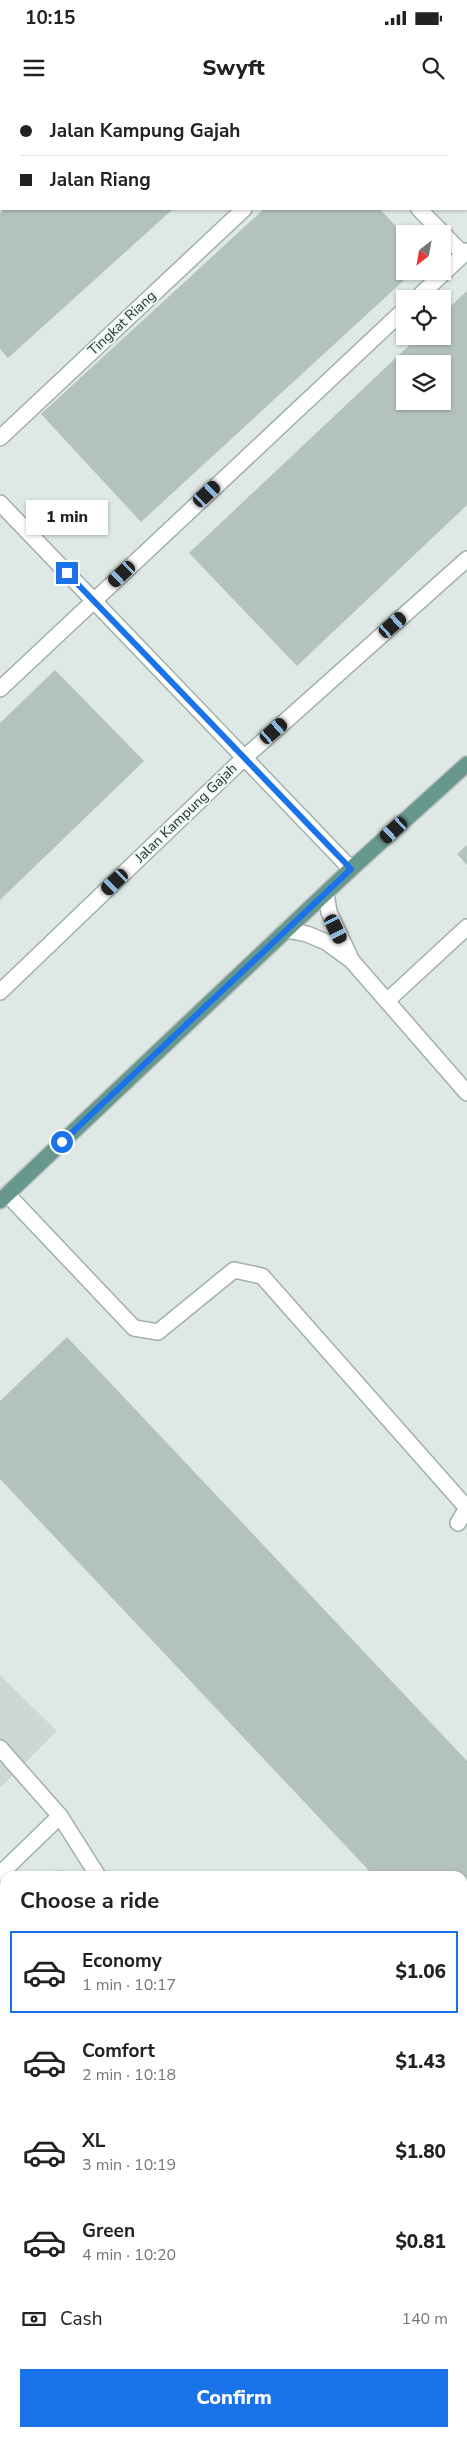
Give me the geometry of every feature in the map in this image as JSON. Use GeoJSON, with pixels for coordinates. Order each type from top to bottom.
{"type":"FeatureCollection","features":[{"type":"Feature","properties":{"kind":"main road"},"geometry":{"type":"LineString","coordinates":[[3,1198],[351,869],[467,764]]}},
{"type":"Feature","properties":{"kind":"street","name":"Tingkat Riang"},"geometry":{"type":"LineString","coordinates":[[0,438],[243,210]]}},
{"type":"Feature","properties":{"kind":"street"},"geometry":{"type":"LineString","coordinates":[[420,210],[465,253],[426,290]]}},
{"type":"Feature","properties":{"kind":"street"},"geometry":{"type":"LineString","coordinates":[[0,689],[396,317]]}},
{"type":"Feature","properties":{"kind":"street"},"geometry":{"type":"LineString","coordinates":[[0,503],[351,869]]}},
{"type":"Feature","properties":{"kind":"street","name":"Jalan Kampung Gajah"},"geometry":{"type":"LineString","coordinates":[[0,992],[244,758],[467,559]]}},
{"type":"Feature","properties":{"kind":"street"},"geometry":{"type":"LineString","coordinates":[[326,893],[329,912],[352,961]]}},
{"type":"Feature","properties":{"kind":"street"},"geometry":{"type":"LineString","coordinates":[[388,1000],[467,927]]}},
{"type":"Feature","properties":{"kind":"street"},"geometry":{"type":"LineString","coordinates":[[286,930],[307,934],[326,942],[352,961],[388,1000],[467,1093]]}},
{"type":"Feature","properties":{"kind":"street"},"geometry":{"type":"LineString","coordinates":[[3,1198],[134,1328],[158,1332],[234,1270],[262,1276],[467,1508],[458,1523]]}},
{"type":"Feature","properties":{"kind":"street"},"geometry":{"type":"LineString","coordinates":[[0,1748],[60,1816],[95,1871]]}},
{"type":"Feature","properties":{"kind":"street"},"geometry":{"type":"LineString","coordinates":[[3,1871],[60,1816]]}},
{"type":"Feature","properties":{"kind":"shaded area"},"geometry":{"type":"Polygon","coordinates":[[[0,1675],[57,1731],[0,1788],[0,1675]]]}},
{"type":"Feature","properties":{"kind":"building"},"geometry":{"type":"Polygon","coordinates":[[[3,210],[172,210],[8,358],[0,349],[0,213],[3,210]]]}},
{"type":"Feature","properties":{"kind":"building"},"geometry":{"type":"Polygon","coordinates":[[[263,210],[381,210],[396,226],[396,280],[404,280],[141,522],[41,414],[263,210]]]}},
{"type":"Feature","properties":{"kind":"building"},"geometry":{"type":"Polygon","coordinates":[[[467,291],[467,505],[297,666],[189,553],[396,358],[396,410],[451,410],[451,355],[399,355],[409,345],[451,345],[451,306],[467,291]]]}},
{"type":"Feature","properties":{"kind":"building"},"geometry":{"type":"Polygon","coordinates":[[[55,670],[144,761],[0,900],[0,723],[55,670]]]}},
{"type":"Feature","properties":{"kind":"building"},"geometry":{"type":"Polygon","coordinates":[[[467,845],[467,865],[457,854],[467,845]]]}},
{"type":"Feature","properties":{"kind":"building"},"geometry":{"type":"Polygon","coordinates":[[[67,1337],[467,1761],[467,1871],[369,1871],[0,1479],[0,1401],[67,1337]]]}},
{"type":"Feature","properties":{"kind":"route"},"geometry":{"type":"LineString","coordinates":[[62,1142],[351,869],[67,573]]}}]}
